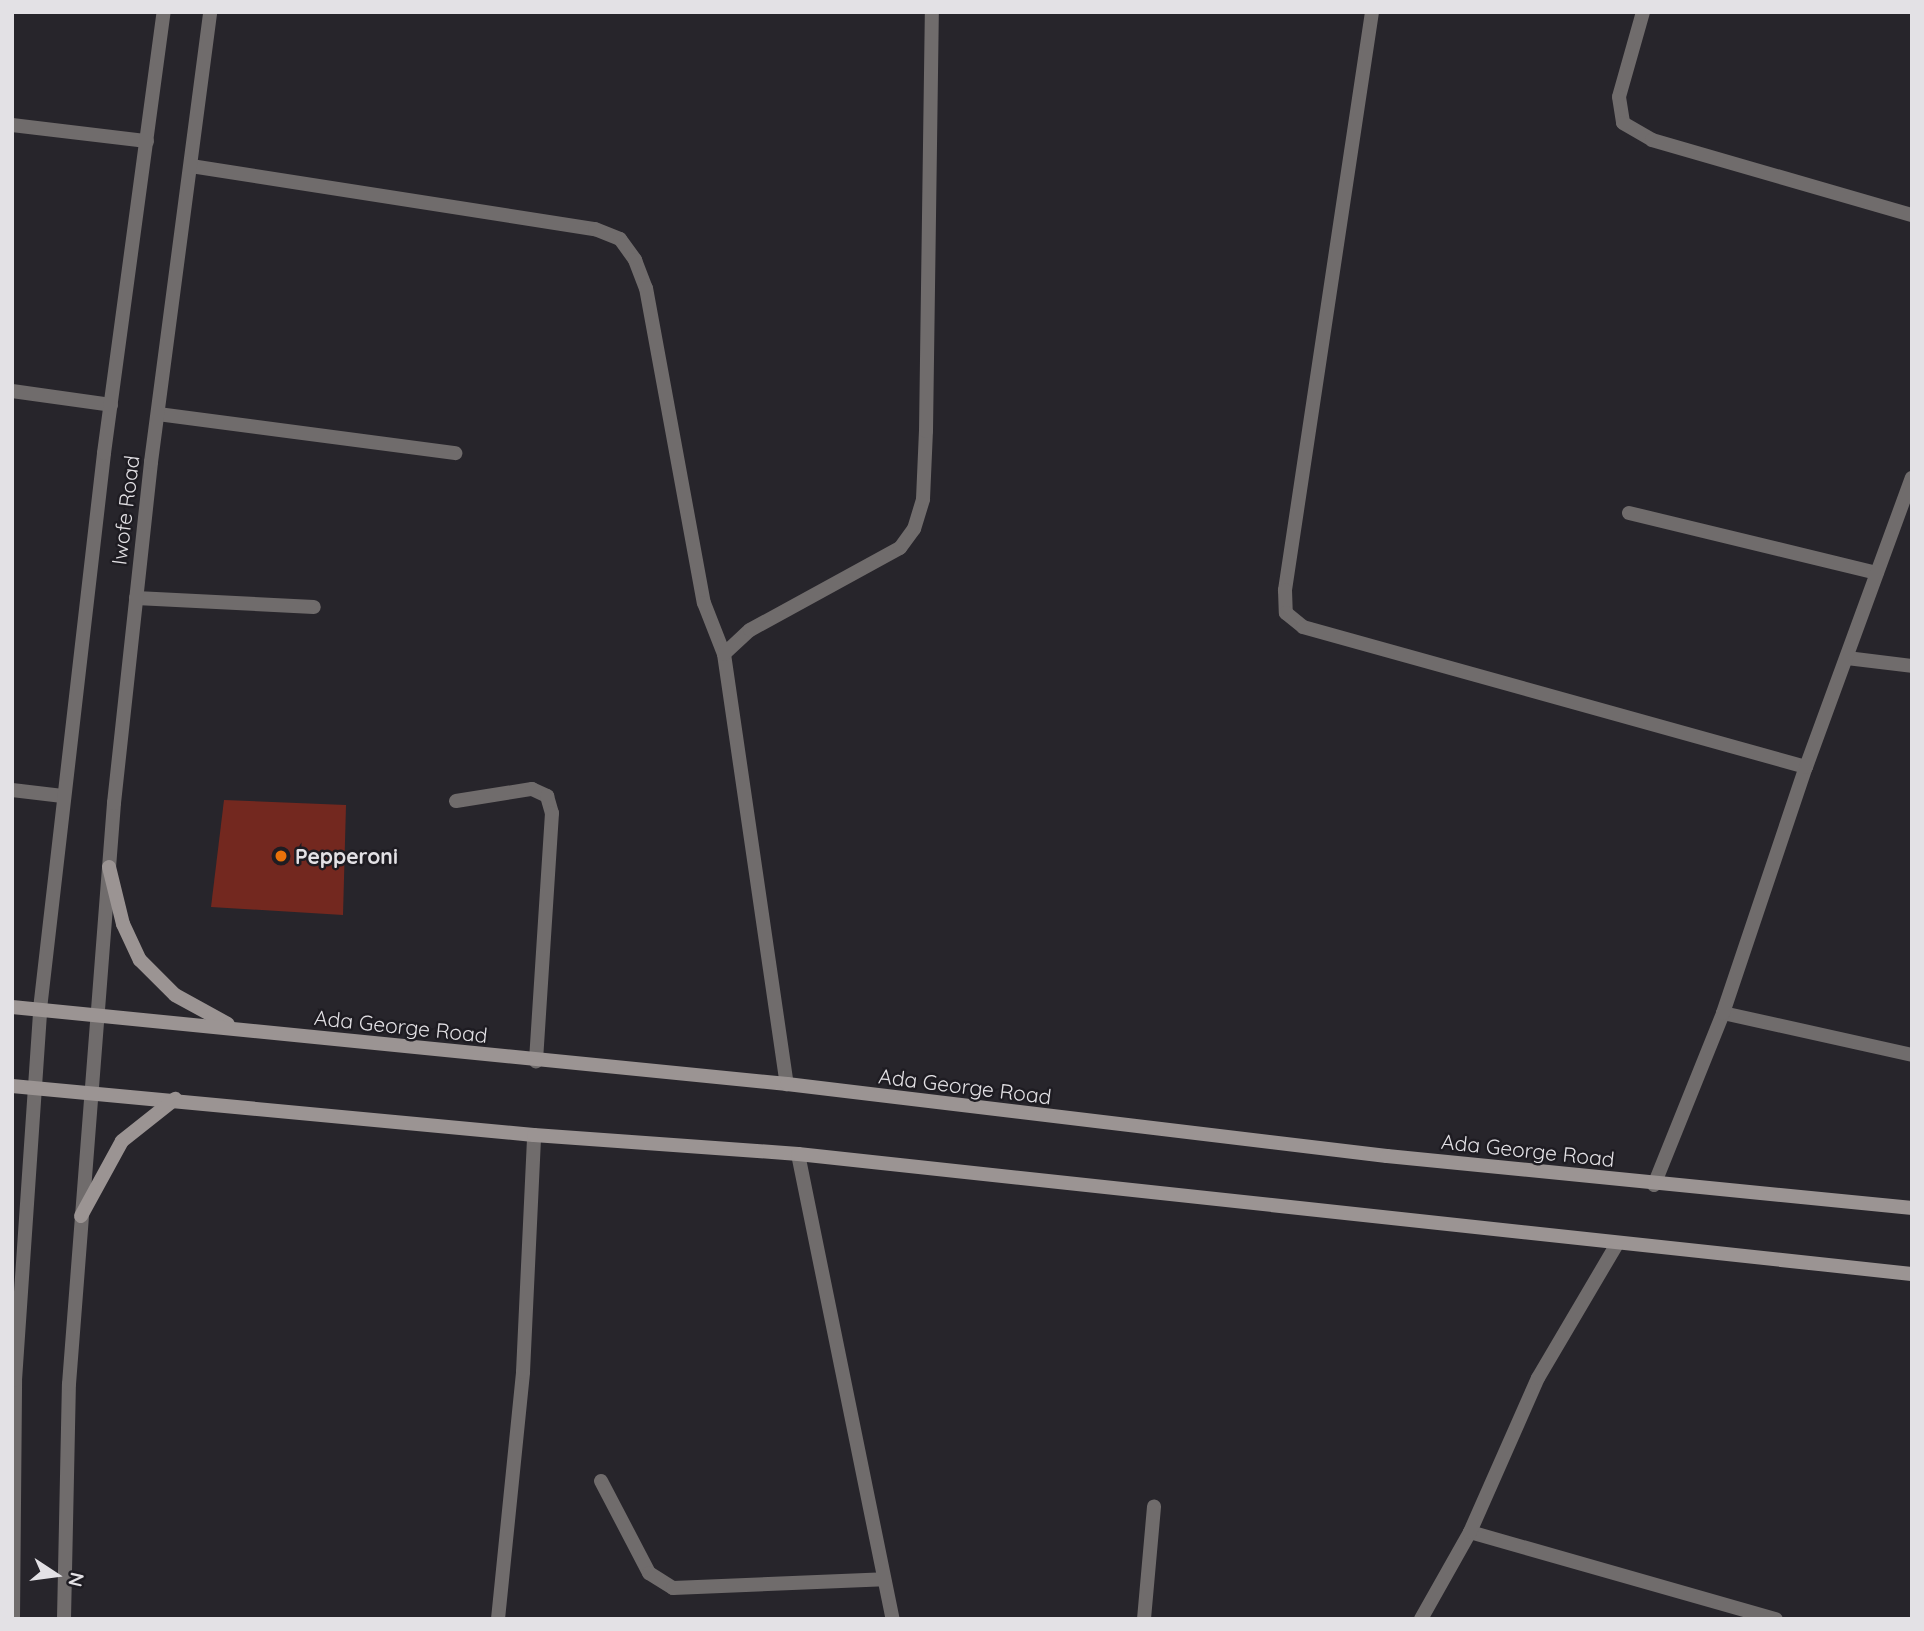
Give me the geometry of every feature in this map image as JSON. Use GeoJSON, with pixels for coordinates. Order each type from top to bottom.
{"type":"FeatureCollection","features":[{"type":"Feature","properties":{"kind":"main road"},"geometry":{"type":"LineString","coordinates":[[109,867],[123,924],[140,960],[174,995],[236,1028]]}},
{"type":"Feature","properties":{"kind":"main road","name":"Ada George Road"},"geometry":{"type":"LineString","coordinates":[[12,1007],[787,1084],[1018,1115],[1654,1185],[1912,1208]]}},
{"type":"Feature","properties":{"kind":"main road"},"geometry":{"type":"LineString","coordinates":[[12,1086],[91,1091],[534,1135],[798,1154],[1912,1274]]}},
{"type":"Feature","properties":{"kind":"main road"},"geometry":{"type":"LineString","coordinates":[[81,1216],[122,1141],[175,1099]]}},
{"type":"Feature","properties":{"kind":"street","name":"Iwofe Road"},"geometry":{"type":"LineString","coordinates":[[13,1619],[15,1380],[40,1009],[111,405],[164,12]]}},
{"type":"Feature","properties":{"kind":"street","name":"Iwofe Road"},"geometry":{"type":"LineString","coordinates":[[64,1619],[69,1384],[109,867],[136,598],[211,12]]}},
{"type":"Feature","properties":{"kind":"street"},"geometry":{"type":"LineString","coordinates":[[724,654],[750,630],[900,548],[914,529],[923,499],[926,418],[932,12]]}},
{"type":"Feature","properties":{"kind":"street"},"geometry":{"type":"LineString","coordinates":[[1372,12],[1285,590],[1286,614],[1303,627],[1806,767]]}},
{"type":"Feature","properties":{"kind":"street"},"geometry":{"type":"LineString","coordinates":[[1643,12],[1619,97],[1623,123],[1652,140],[1912,215]]}},
{"type":"Feature","properties":{"kind":"street"},"geometry":{"type":"LineString","coordinates":[[12,125],[147,141]]}},
{"type":"Feature","properties":{"kind":"street"},"geometry":{"type":"LineString","coordinates":[[191,166],[595,229],[620,239],[635,260],[646,288],[704,603],[724,654],[787,1084]]}},
{"type":"Feature","properties":{"kind":"street"},"geometry":{"type":"LineString","coordinates":[[12,391],[111,405]]}},
{"type":"Feature","properties":{"kind":"street"},"geometry":{"type":"LineString","coordinates":[[158,414],[455,453]]}},
{"type":"Feature","properties":{"kind":"street"},"geometry":{"type":"LineString","coordinates":[[1654,1185],[1723,1013],[1806,767],[1911,485]]}},
{"type":"Feature","properties":{"kind":"street"},"geometry":{"type":"LineString","coordinates":[[1629,513],[1877,573]]}},
{"type":"Feature","properties":{"kind":"street"},"geometry":{"type":"LineString","coordinates":[[136,598],[314,607]]}},
{"type":"Feature","properties":{"kind":"street"},"geometry":{"type":"LineString","coordinates":[[1847,658],[1912,666]]}},
{"type":"Feature","properties":{"kind":"street"},"geometry":{"type":"LineString","coordinates":[[456,801],[532,789],[547,796],[552,813],[536,1060]]}},
{"type":"Feature","properties":{"kind":"street"},"geometry":{"type":"LineString","coordinates":[[12,790],[63,796]]}},
{"type":"Feature","properties":{"kind":"street"},"geometry":{"type":"LineString","coordinates":[[1723,1013],[1912,1055]]}},
{"type":"Feature","properties":{"kind":"street"},"geometry":{"type":"LineString","coordinates":[[498,1619],[523,1372],[534,1135]]}},
{"type":"Feature","properties":{"kind":"street"},"geometry":{"type":"LineString","coordinates":[[798,1154],[893,1619]]}},
{"type":"Feature","properties":{"kind":"street"},"geometry":{"type":"LineString","coordinates":[[1421,1619],[1470,1532],[1538,1378],[1617,1244]]}},
{"type":"Feature","properties":{"kind":"street"},"geometry":{"type":"LineString","coordinates":[[601,1481],[649,1573],[673,1588],[884,1578]]}},
{"type":"Feature","properties":{"kind":"street"},"geometry":{"type":"LineString","coordinates":[[1144,1619],[1154,1506]]}},
{"type":"Feature","properties":{"kind":"street"},"geometry":{"type":"LineString","coordinates":[[1470,1532],[1776,1619]]}},
{"type":"Feature","properties":{"kind":"building","name":"Pepperoni"},"geometry":{"type":"Polygon","coordinates":[[[224,800],[346,805],[343,915],[211,907],[224,800]]]}},
{"type":"Feature","properties":{"kind":"place","name":"Pepperoni"},"geometry":{"type":"Point","coordinates":[281,856]}}]}
